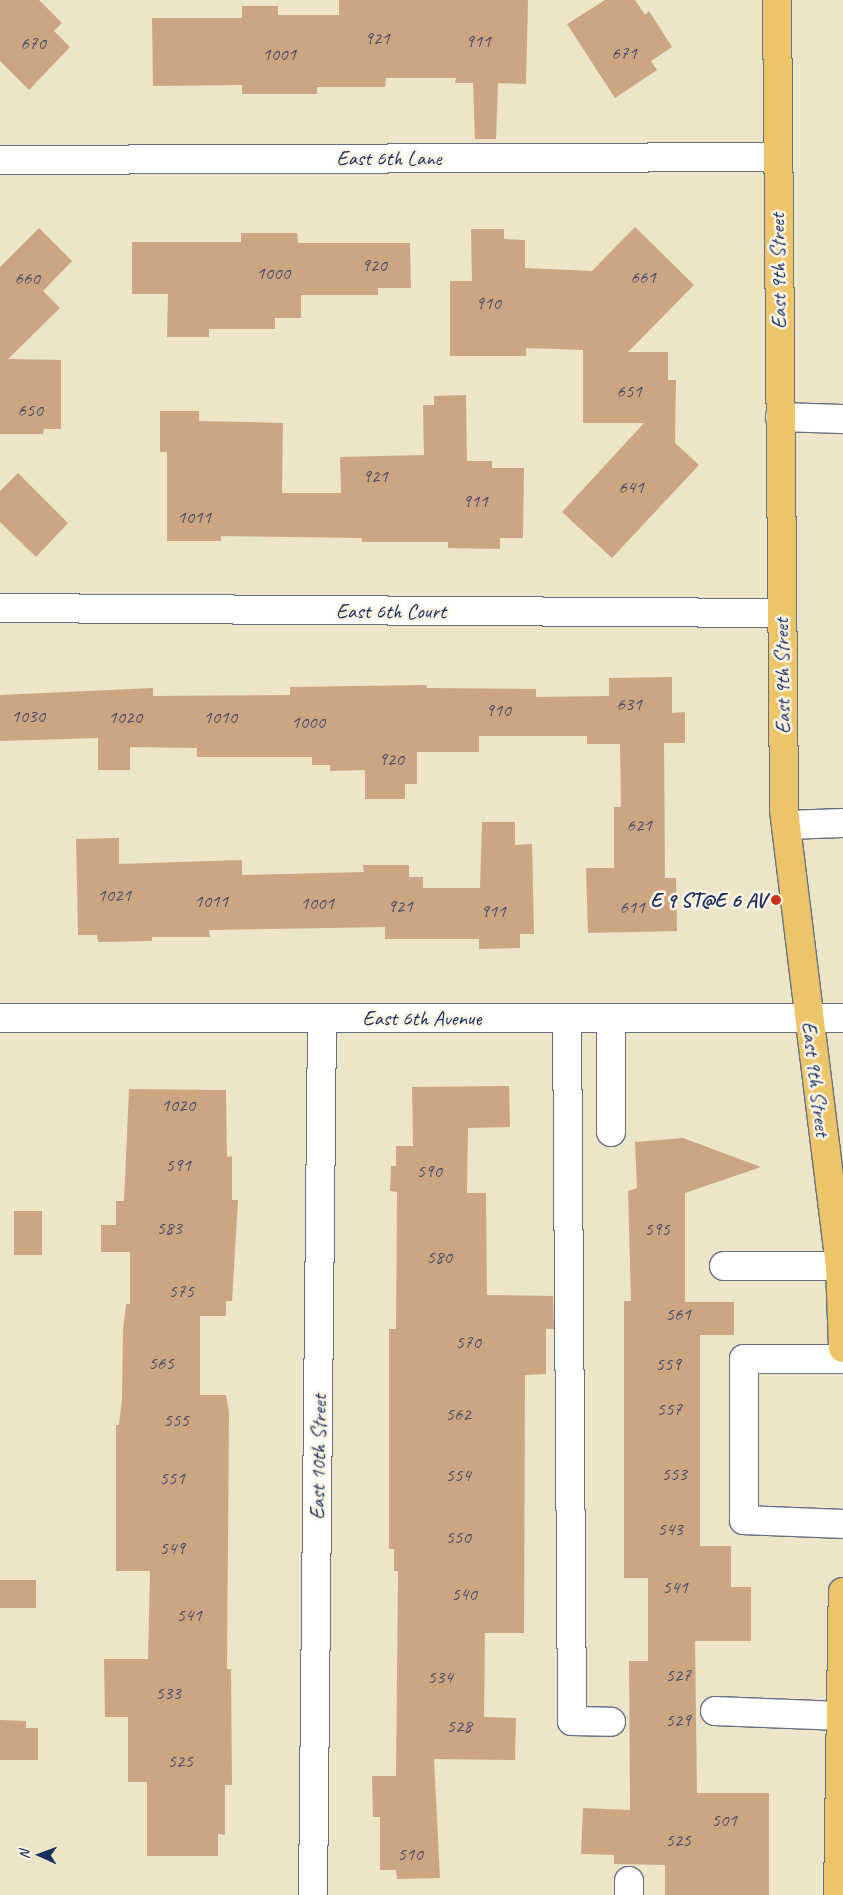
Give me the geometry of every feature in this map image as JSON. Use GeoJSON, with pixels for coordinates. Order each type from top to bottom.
{"type":"FeatureCollection","features":[{"type":"Feature","properties":{"kind":"main road","name":"East 9th Street"},"geometry":{"type":"LineString","coordinates":[[777,0],[781,613],[786,825],[808,1018],[834,1157],[843,1334]]}},
{"type":"Feature","properties":{"kind":"main road"},"geometry":{"type":"LineString","coordinates":[[838,1895],[843,1592]]}},
{"type":"Feature","properties":{"kind":"street","name":"East 6th Lane"},"geometry":{"type":"LineString","coordinates":[[0,160],[777,156]]}},
{"type":"Feature","properties":{"kind":"street"},"geometry":{"type":"LineString","coordinates":[[780,417],[843,418]]}},
{"type":"Feature","properties":{"kind":"street","name":"East 6th Court"},"geometry":{"type":"LineString","coordinates":[[0,608],[781,613]]}},
{"type":"Feature","properties":{"kind":"street"},"geometry":{"type":"LineString","coordinates":[[786,825],[843,823]]}},
{"type":"Feature","properties":{"kind":"street","name":"East 6th Avenue"},"geometry":{"type":"LineString","coordinates":[[0,1018],[843,1018]]}},
{"type":"Feature","properties":{"kind":"street","name":"East 10th Street"},"geometry":{"type":"LineString","coordinates":[[314,1895],[322,1018]]}},
{"type":"Feature","properties":{"kind":"street"},"geometry":{"type":"LineString","coordinates":[[567,1018],[572,1721],[611,1722]]}},
{"type":"Feature","properties":{"kind":"street"},"geometry":{"type":"LineString","coordinates":[[611,1018],[611,1132]]}},
{"type":"Feature","properties":{"kind":"street"},"geometry":{"type":"LineString","coordinates":[[724,1266],[840,1266]]}},
{"type":"Feature","properties":{"kind":"street"},"geometry":{"type":"LineString","coordinates":[[843,1359],[744,1359],[744,1520],[843,1524]]}},
{"type":"Feature","properties":{"kind":"street"},"geometry":{"type":"LineString","coordinates":[[715,1711],[841,1716]]}},
{"type":"Feature","properties":{"kind":"building"},"geometry":{"type":"Polygon","coordinates":[[[0,0],[39,0],[62,23],[54,31],[70,47],[29,90],[0,61],[0,0]]]}},
{"type":"Feature","properties":{"kind":"building"},"geometry":{"type":"Polygon","coordinates":[[[339,0],[528,0],[526,84],[498,83],[496,139],[475,139],[473,83],[455,83],[456,78],[386,78],[385,87],[317,87],[317,94],[242,94],[242,85],[153,86],[152,18],[242,18],[242,6],[278,6],[278,15],[339,15],[339,0]]]}},
{"type":"Feature","properties":{"kind":"building"},"geometry":{"type":"Polygon","coordinates":[[[605,0],[635,0],[645,15],[649,11],[672,47],[651,61],[657,70],[615,98],[567,24],[605,0]]]}},
{"type":"Feature","properties":{"kind":"building"},"geometry":{"type":"Polygon","coordinates":[[[635,227],[694,285],[628,352],[668,352],[668,380],[676,380],[675,443],[699,465],[612,558],[562,512],[644,423],[583,423],[583,350],[526,348],[526,356],[450,356],[450,281],[472,281],[471,229],[504,229],[504,239],[525,240],[525,268],[592,271],[635,227]]]}},
{"type":"Feature","properties":{"kind":"building"},"geometry":{"type":"Polygon","coordinates":[[[39,228],[72,261],[43,291],[60,308],[8,359],[61,360],[61,429],[44,429],[43,434],[0,434],[0,267],[39,228]]]}},
{"type":"Feature","properties":{"kind":"building"},"geometry":{"type":"Polygon","coordinates":[[[241,233],[297,233],[298,243],[410,243],[411,288],[378,288],[378,295],[301,295],[301,318],[275,318],[275,329],[209,329],[209,337],[167,337],[168,294],[132,294],[132,242],[241,242],[241,233]]]}},
{"type":"Feature","properties":{"kind":"building"},"geometry":{"type":"Polygon","coordinates":[[[466,395],[467,461],[492,461],[492,468],[524,468],[523,538],[500,538],[500,549],[448,548],[448,542],[362,542],[362,538],[221,536],[221,541],[167,541],[167,452],[160,452],[160,411],[199,411],[199,421],[283,423],[282,493],[341,493],[340,457],[424,455],[423,405],[434,405],[434,396],[466,395]]]}},
{"type":"Feature","properties":{"kind":"building"},"geometry":{"type":"Polygon","coordinates":[[[18,473],[68,523],[36,557],[0,522],[0,491],[18,473]]]}},
{"type":"Feature","properties":{"kind":"building"},"geometry":{"type":"Polygon","coordinates":[[[672,677],[672,713],[685,712],[685,743],[664,743],[665,878],[676,878],[677,931],[588,933],[586,868],[614,868],[614,807],[621,807],[620,744],[587,744],[587,736],[479,736],[479,752],[417,752],[417,784],[405,784],[405,799],[365,799],[365,770],[330,771],[330,765],[312,765],[312,757],[197,757],[197,748],[130,747],[130,770],[98,770],[98,738],[0,741],[0,695],[153,688],[153,696],[290,695],[290,687],[426,685],[427,688],[536,689],[536,697],[609,696],[609,678],[672,677]]]}},
{"type":"Feature","properties":{"kind":"building"},"geometry":{"type":"Polygon","coordinates":[[[482,822],[515,822],[515,845],[532,844],[534,934],[520,934],[520,948],[479,949],[479,939],[385,939],[385,927],[209,930],[210,937],[152,937],[152,941],[98,942],[97,935],[78,935],[76,839],[119,838],[119,864],[242,860],[242,875],[364,872],[363,865],[409,865],[409,877],[423,877],[423,888],[480,888],[482,822]]]}},
{"type":"Feature","properties":{"kind":"building"},"geometry":{"type":"Polygon","coordinates":[[[509,1086],[510,1127],[468,1128],[467,1193],[486,1193],[487,1295],[553,1296],[554,1329],[546,1329],[546,1374],[525,1375],[524,1633],[485,1633],[484,1717],[516,1718],[515,1760],[434,1759],[440,1878],[397,1879],[396,1870],[380,1870],[380,1817],[373,1817],[372,1776],[396,1776],[398,1571],[394,1571],[394,1549],[389,1549],[389,1329],[396,1329],[397,1192],[390,1191],[391,1166],[396,1166],[396,1146],[413,1146],[412,1087],[509,1086]]]}},
{"type":"Feature","properties":{"kind":"building"},"geometry":{"type":"Polygon","coordinates":[[[129,1089],[226,1090],[227,1157],[232,1156],[232,1200],[238,1200],[232,1301],[226,1301],[226,1316],[200,1316],[200,1395],[226,1395],[229,1412],[227,1669],[231,1669],[232,1785],[225,1785],[225,1835],[218,1834],[218,1856],[147,1856],[147,1782],[128,1782],[128,1717],[105,1717],[104,1659],[148,1659],[150,1571],[116,1571],[116,1425],[119,1425],[122,1398],[123,1331],[126,1304],[130,1304],[130,1252],[101,1252],[101,1225],[116,1225],[116,1201],[124,1201],[129,1089]]]}},
{"type":"Feature","properties":{"kind":"building"},"geometry":{"type":"Polygon","coordinates":[[[683,1138],[761,1167],[685,1193],[685,1302],[734,1302],[734,1335],[700,1335],[700,1546],[731,1546],[731,1587],[751,1587],[751,1641],[695,1641],[697,1793],[769,1793],[769,1895],[665,1895],[665,1865],[614,1864],[614,1855],[581,1854],[583,1808],[630,1810],[629,1661],[648,1661],[648,1578],[624,1578],[624,1301],[631,1301],[628,1191],[637,1188],[635,1142],[683,1138]]]}},
{"type":"Feature","properties":{"kind":"building"},"geometry":{"type":"Polygon","coordinates":[[[14,1211],[42,1211],[42,1255],[14,1255],[14,1211]]]}},
{"type":"Feature","properties":{"kind":"building"},"geometry":{"type":"Polygon","coordinates":[[[0,1580],[36,1580],[36,1608],[0,1608],[0,1580]]]}},
{"type":"Feature","properties":{"kind":"building"},"geometry":{"type":"Polygon","coordinates":[[[0,1720],[26,1721],[26,1728],[38,1728],[38,1760],[0,1760],[0,1720]]]}},
{"type":"Feature","properties":{"kind":"place","name":"E 9 ST@E 6 AV"},"geometry":{"type":"Point","coordinates":[776,900]}}]}
